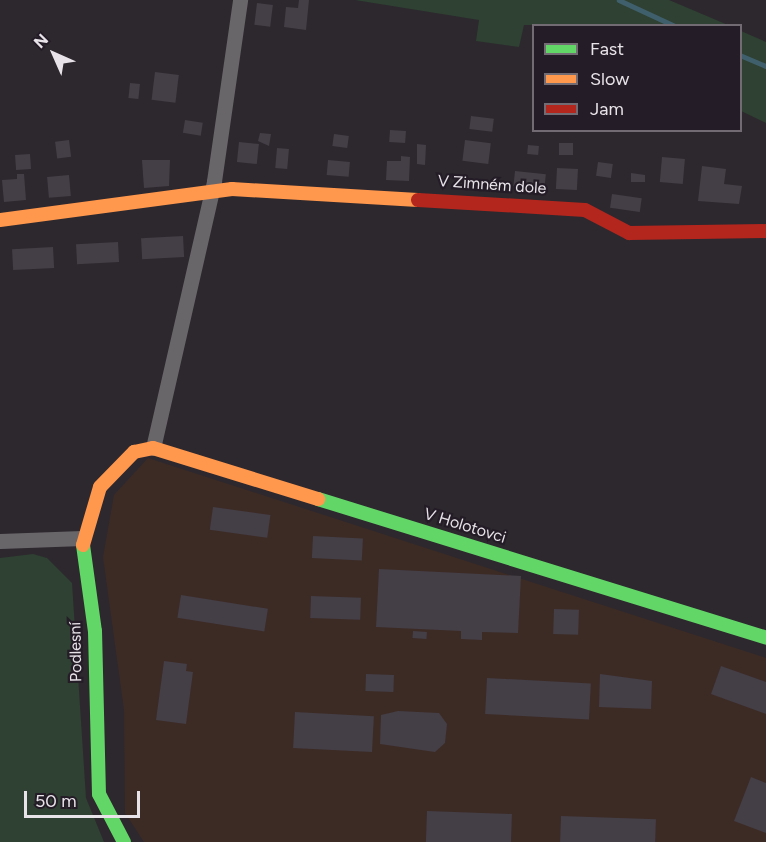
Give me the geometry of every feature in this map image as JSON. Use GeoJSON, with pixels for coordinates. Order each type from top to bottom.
{"type":"FeatureCollection","features":[{"type":"Feature","properties":{"kind":"street"},"geometry":{"type":"LineString","coordinates":[[0,541],[82,538],[100,487],[120,462],[153,448],[211,195],[240,0]]}},
{"type":"Feature","properties":{"kind":"street","name":"V Zimném dole"},"geometry":{"type":"LineString","coordinates":[[0,220],[211,195],[232,189],[585,210],[629,233],[766,231]]}},
{"type":"Feature","properties":{"kind":"street","name":"V Holotovci"},"geometry":{"type":"LineString","coordinates":[[153,448],[766,638]]}},
{"type":"Feature","properties":{"kind":"street","name":"Podlesní"},"geometry":{"type":"LineString","coordinates":[[82,538],[95,631],[99,794],[124,842]]}},
{"type":"Feature","properties":{"kind":"shaded area"},"geometry":{"type":"Polygon","coordinates":[[[148,458],[766,658],[766,842],[144,842],[125,813],[124,710],[103,557],[114,495],[148,458]]]}},
{"type":"Feature","properties":{"kind":"green space"},"geometry":{"type":"Polygon","coordinates":[[[355,0],[669,0],[726,24],[532,24],[524,25],[519,47],[476,41],[479,20],[355,0]]]}},
{"type":"Feature","properties":{"kind":"green space"},"geometry":{"type":"Polygon","coordinates":[[[742,31],[766,42],[766,123],[742,111],[742,31]]]}},
{"type":"Feature","properties":{"kind":"green space"},"geometry":{"type":"Polygon","coordinates":[[[33,554],[47,558],[72,583],[86,798],[104,842],[0,842],[0,558],[33,554]]]}},
{"type":"Feature","properties":{"kind":"building"},"geometry":{"type":"Polygon","coordinates":[[[299,0],[309,0],[306,30],[284,27],[286,7],[298,8],[299,0]]]}},
{"type":"Feature","properties":{"kind":"building"},"geometry":{"type":"Polygon","coordinates":[[[257,3],[273,5],[270,27],[254,25],[257,3]]]}},
{"type":"Feature","properties":{"kind":"building"},"geometry":{"type":"Polygon","coordinates":[[[155,72],[179,75],[175,103],[152,100],[155,72]]]}},
{"type":"Feature","properties":{"kind":"building"},"geometry":{"type":"Polygon","coordinates":[[[130,83],[140,84],[138,99],[128,98],[130,83]]]}},
{"type":"Feature","properties":{"kind":"building"},"geometry":{"type":"Polygon","coordinates":[[[471,116],[494,119],[492,132],[469,129],[471,116]]]}},
{"type":"Feature","properties":{"kind":"building"},"geometry":{"type":"Polygon","coordinates":[[[185,120],[203,123],[201,136],[183,133],[185,120]]]}},
{"type":"Feature","properties":{"kind":"building"},"geometry":{"type":"Polygon","coordinates":[[[390,130],[406,131],[405,143],[389,142],[390,130]]]}},
{"type":"Feature","properties":{"kind":"building"},"geometry":{"type":"Polygon","coordinates":[[[260,133],[271,134],[269,146],[258,141],[260,133]]]}},
{"type":"Feature","properties":{"kind":"building"},"geometry":{"type":"Polygon","coordinates":[[[334,134],[349,136],[347,148],[332,146],[334,134]]]}},
{"type":"Feature","properties":{"kind":"building"},"geometry":{"type":"Polygon","coordinates":[[[69,140],[71,157],[57,159],[55,142],[69,140]]]}},
{"type":"Feature","properties":{"kind":"building"},"geometry":{"type":"Polygon","coordinates":[[[465,140],[491,143],[488,164],[462,161],[465,140]]]}},
{"type":"Feature","properties":{"kind":"building"},"geometry":{"type":"Polygon","coordinates":[[[239,142],[259,144],[257,164],[237,162],[239,142]]]}},
{"type":"Feature","properties":{"kind":"building"},"geometry":{"type":"Polygon","coordinates":[[[559,143],[573,143],[573,155],[559,155],[559,143]]]}},
{"type":"Feature","properties":{"kind":"building"},"geometry":{"type":"Polygon","coordinates":[[[417,144],[426,145],[425,165],[417,164],[417,144]]]}},
{"type":"Feature","properties":{"kind":"building"},"geometry":{"type":"Polygon","coordinates":[[[528,145],[539,146],[538,155],[527,154],[528,145]]]}},
{"type":"Feature","properties":{"kind":"building"},"geometry":{"type":"Polygon","coordinates":[[[277,148],[289,149],[287,169],[275,168],[277,148]]]}},
{"type":"Feature","properties":{"kind":"building"},"geometry":{"type":"Polygon","coordinates":[[[30,154],[31,169],[16,170],[15,155],[30,154]]]}},
{"type":"Feature","properties":{"kind":"building"},"geometry":{"type":"Polygon","coordinates":[[[401,156],[410,157],[409,181],[386,180],[387,161],[401,161],[401,156]]]}},
{"type":"Feature","properties":{"kind":"building"},"geometry":{"type":"Polygon","coordinates":[[[662,157],[685,159],[683,184],[660,182],[662,157]]]}},
{"type":"Feature","properties":{"kind":"building"},"geometry":{"type":"Polygon","coordinates":[[[142,160],[170,160],[169,186],[144,188],[142,160]]]}},
{"type":"Feature","properties":{"kind":"building"},"geometry":{"type":"Polygon","coordinates":[[[328,160],[350,162],[349,177],[327,175],[328,160]]]}},
{"type":"Feature","properties":{"kind":"building"},"geometry":{"type":"Polygon","coordinates":[[[598,162],[613,164],[611,178],[596,176],[598,162]]]}},
{"type":"Feature","properties":{"kind":"building"},"geometry":{"type":"Polygon","coordinates":[[[702,166],[726,169],[724,184],[742,186],[739,204],[698,201],[702,166]]]}},
{"type":"Feature","properties":{"kind":"building"},"geometry":{"type":"Polygon","coordinates":[[[557,168],[578,169],[577,190],[556,189],[557,168]]]}},
{"type":"Feature","properties":{"kind":"building"},"geometry":{"type":"Polygon","coordinates":[[[515,171],[546,174],[544,189],[513,186],[515,171]]]}},
{"type":"Feature","properties":{"kind":"building"},"geometry":{"type":"Polygon","coordinates":[[[631,173],[645,175],[645,182],[631,182],[631,173]]]}},
{"type":"Feature","properties":{"kind":"building"},"geometry":{"type":"Polygon","coordinates":[[[17,174],[24,174],[26,200],[4,202],[2,180],[17,179],[17,174]]]}},
{"type":"Feature","properties":{"kind":"building"},"geometry":{"type":"Polygon","coordinates":[[[69,175],[71,196],[49,198],[47,177],[69,175]]]}},
{"type":"Feature","properties":{"kind":"building"},"geometry":{"type":"Polygon","coordinates":[[[612,194],[642,198],[640,212],[610,208],[612,194]]]}},
{"type":"Feature","properties":{"kind":"building"},"geometry":{"type":"Polygon","coordinates":[[[183,236],[184,257],[142,259],[141,238],[183,236]]]}},
{"type":"Feature","properties":{"kind":"building"},"geometry":{"type":"Polygon","coordinates":[[[118,242],[119,262],[77,264],[76,244],[118,242]]]}},
{"type":"Feature","properties":{"kind":"building"},"geometry":{"type":"Polygon","coordinates":[[[53,247],[54,268],[13,270],[12,249],[53,247]]]}},
{"type":"Feature","properties":{"kind":"building"},"geometry":{"type":"Polygon","coordinates":[[[213,507],[270,515],[267,538],[210,530],[213,507]]]}},
{"type":"Feature","properties":{"kind":"building"},"geometry":{"type":"Polygon","coordinates":[[[313,536],[363,539],[362,561],[312,558],[313,536]]]}},
{"type":"Feature","properties":{"kind":"building"},"geometry":{"type":"Polygon","coordinates":[[[379,569],[521,576],[518,633],[482,632],[482,640],[461,639],[461,631],[376,627],[379,569]]]}},
{"type":"Feature","properties":{"kind":"building"},"geometry":{"type":"Polygon","coordinates":[[[181,595],[268,609],[264,631],[177,618],[181,595]]]}},
{"type":"Feature","properties":{"kind":"building"},"geometry":{"type":"Polygon","coordinates":[[[311,596],[361,598],[360,620],[310,618],[311,596]]]}},
{"type":"Feature","properties":{"kind":"building"},"geometry":{"type":"Polygon","coordinates":[[[554,609],[579,610],[578,635],[553,634],[554,609]]]}},
{"type":"Feature","properties":{"kind":"building"},"geometry":{"type":"Polygon","coordinates":[[[413,631],[427,632],[426,639],[413,638],[413,631]]]}},
{"type":"Feature","properties":{"kind":"building"},"geometry":{"type":"Polygon","coordinates":[[[164,661],[187,664],[186,671],[193,672],[186,724],[156,720],[164,661]]]}},
{"type":"Feature","properties":{"kind":"building"},"geometry":{"type":"Polygon","coordinates":[[[721,666],[766,682],[766,714],[711,694],[721,666]]]}},
{"type":"Feature","properties":{"kind":"building"},"geometry":{"type":"Polygon","coordinates":[[[366,674],[394,675],[393,692],[365,691],[366,674]]]}},
{"type":"Feature","properties":{"kind":"building"},"geometry":{"type":"Polygon","coordinates":[[[600,674],[652,681],[651,709],[599,707],[600,674]]]}},
{"type":"Feature","properties":{"kind":"building"},"geometry":{"type":"Polygon","coordinates":[[[487,678],[591,683],[589,719],[485,714],[487,678]]]}},
{"type":"Feature","properties":{"kind":"building"},"geometry":{"type":"Polygon","coordinates":[[[398,711],[439,713],[447,724],[445,743],[435,752],[380,744],[381,715],[398,711]]]}},
{"type":"Feature","properties":{"kind":"building"},"geometry":{"type":"Polygon","coordinates":[[[295,712],[374,716],[372,752],[293,748],[295,712]]]}},
{"type":"Feature","properties":{"kind":"building"},"geometry":{"type":"Polygon","coordinates":[[[751,777],[766,783],[766,833],[734,821],[751,777]]]}},
{"type":"Feature","properties":{"kind":"building"},"geometry":{"type":"Polygon","coordinates":[[[427,811],[512,814],[511,842],[426,842],[427,811]]]}},
{"type":"Feature","properties":{"kind":"building"},"geometry":{"type":"Polygon","coordinates":[[[561,816],[656,819],[655,842],[560,842],[561,816]]]}},
{"type":"Feature","properties":{"kind":"waterway"},"geometry":{"type":"LineString","coordinates":[[619,0],[671,24]]}},
{"type":"Feature","properties":{"kind":"waterway"},"geometry":{"type":"LineString","coordinates":[[742,56],[766,66]]}},
{"type":"Feature","properties":{"kind":"traffic: fast"},"geometry":{"type":"LineString","coordinates":[[318,499],[766,638]]}},
{"type":"Feature","properties":{"kind":"traffic: fast"},"geometry":{"type":"LineString","coordinates":[[83,545],[95,631],[99,794],[124,842]]}},
{"type":"Feature","properties":{"kind":"traffic: slow"},"geometry":{"type":"LineString","coordinates":[[0,220],[232,189],[418,200]]}},
{"type":"Feature","properties":{"kind":"traffic: slow"},"geometry":{"type":"LineString","coordinates":[[83,545],[100,487],[134,452],[153,448],[318,499]]}},
{"type":"Feature","properties":{"kind":"traffic: jam"},"geometry":{"type":"LineString","coordinates":[[418,200],[585,210],[629,233],[766,231]]}}]}
